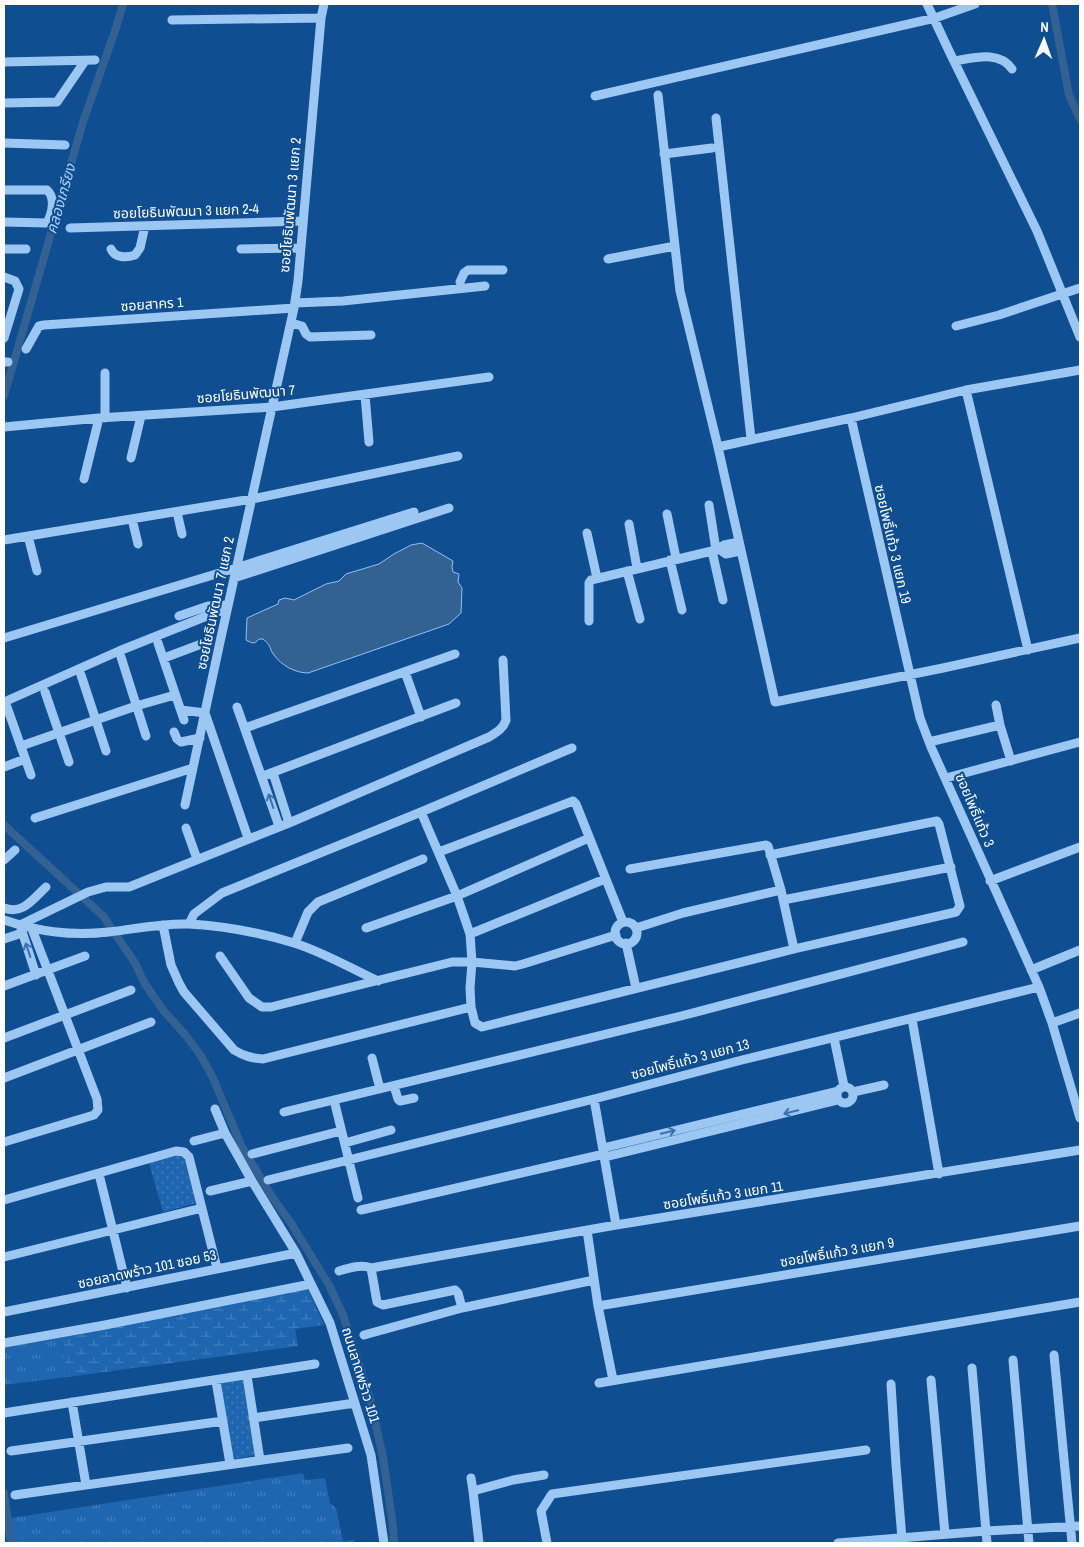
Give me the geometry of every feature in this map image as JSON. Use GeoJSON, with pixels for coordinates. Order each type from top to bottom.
{"type":"FeatureCollection","features":[{"type":"Feature","properties":{"kind":"street","name":"ซอยโยธินพัฒนา 3 แยก 2"},"geometry":{"type":"LineString","coordinates":[[272,407],[294,306],[301,248],[321,18],[324,4]]}},
{"type":"Feature","properties":{"kind":"street"},"geometry":{"type":"LineString","coordinates":[[928,4],[1037,231],[1080,337]]}},
{"type":"Feature","properties":{"kind":"street"},"geometry":{"type":"LineString","coordinates":[[595,96],[935,18],[975,4]]}},
{"type":"Feature","properties":{"kind":"street"},"geometry":{"type":"LineString","coordinates":[[172,20],[321,18]]}},
{"type":"Feature","properties":{"kind":"street"},"geometry":{"type":"LineString","coordinates":[[954,61],[991,57],[1001,58],[1012,69]]}},
{"type":"Feature","properties":{"kind":"street"},"geometry":{"type":"LineString","coordinates":[[4,62],[90,60],[57,102],[4,102]]}},
{"type":"Feature","properties":{"kind":"street"},"geometry":{"type":"LineString","coordinates":[[658,95],[680,291],[718,447],[775,702],[1080,638]]}},
{"type":"Feature","properties":{"kind":"street"},"geometry":{"type":"LineString","coordinates":[[716,118],[751,439]]}},
{"type":"Feature","properties":{"kind":"street"},"geometry":{"type":"LineString","coordinates":[[4,143],[65,145]]}},
{"type":"Feature","properties":{"kind":"street"},"geometry":{"type":"LineString","coordinates":[[664,154],[712,148]]}},
{"type":"Feature","properties":{"kind":"street"},"geometry":{"type":"LineString","coordinates":[[4,190],[47,190],[52,194],[53,198],[47,222],[4,222]]}},
{"type":"Feature","properties":{"kind":"street","name":"ซอยโยธินพัฒนา 3 แยก 2-4"},"geometry":{"type":"LineString","coordinates":[[70,228],[302,221]]}},
{"type":"Feature","properties":{"kind":"street"},"geometry":{"type":"LineString","coordinates":[[111,249],[117,256],[135,255],[140,248],[145,226]]}},
{"type":"Feature","properties":{"kind":"street"},"geometry":{"type":"LineString","coordinates":[[608,259],[675,246]]}},
{"type":"Feature","properties":{"kind":"street"},"geometry":{"type":"LineString","coordinates":[[240,249],[301,248]]}},
{"type":"Feature","properties":{"kind":"street"},"geometry":{"type":"LineString","coordinates":[[4,249],[26,249]]}},
{"type":"Feature","properties":{"kind":"street"},"geometry":{"type":"LineString","coordinates":[[460,282],[464,273],[468,270],[503,270]]}},
{"type":"Feature","properties":{"kind":"street"},"geometry":{"type":"LineString","coordinates":[[4,277],[15,281],[19,289],[4,338]]}},
{"type":"Feature","properties":{"kind":"street","name":"ซอยสาคร 1"},"geometry":{"type":"LineString","coordinates":[[26,349],[39,326],[44,325],[294,306],[484,286]]}},
{"type":"Feature","properties":{"kind":"street"},"geometry":{"type":"LineString","coordinates":[[956,326],[999,315],[1080,288]]}},
{"type":"Feature","properties":{"kind":"street"},"geometry":{"type":"LineString","coordinates":[[291,323],[302,326],[310,337],[370,335]]}},
{"type":"Feature","properties":{"kind":"street"},"geometry":{"type":"LineString","coordinates":[[718,447],[851,418],[966,390],[1080,370]]}},
{"type":"Feature","properties":{"kind":"street"},"geometry":{"type":"LineString","coordinates":[[84,479],[102,418],[105,373]]}},
{"type":"Feature","properties":{"kind":"street","name":"ซอยโยธินพัฒนา 7"},"geometry":{"type":"LineString","coordinates":[[4,427],[102,418],[272,407],[489,377]]}},
{"type":"Feature","properties":{"kind":"street"},"geometry":{"type":"LineString","coordinates":[[966,390],[1028,650]]}},
{"type":"Feature","properties":{"kind":"street"},"geometry":{"type":"LineString","coordinates":[[365,395],[369,442]]}},
{"type":"Feature","properties":{"kind":"street","name":"ซอยโยธินพัฒนา 7 แยก 2"},"geometry":{"type":"LineString","coordinates":[[186,805],[272,407]]}},
{"type":"Feature","properties":{"kind":"street"},"geometry":{"type":"LineString","coordinates":[[131,458],[141,416]]}},
{"type":"Feature","properties":{"kind":"street","name":"ซอยโพธิ์แก้ว 3 แยก 19"},"geometry":{"type":"LineString","coordinates":[[851,418],[909,675]]}},
{"type":"Feature","properties":{"kind":"street"},"geometry":{"type":"LineString","coordinates":[[4,540],[252,499],[458,456]]}},
{"type":"Feature","properties":{"kind":"street"},"geometry":{"type":"LineString","coordinates":[[709,505],[723,600]]}},
{"type":"Feature","properties":{"kind":"street"},"geometry":{"type":"LineString","coordinates":[[234,578],[449,508]]}},
{"type":"Feature","properties":{"kind":"street"},"geometry":{"type":"LineString","coordinates":[[177,512],[182,534]]}},
{"type":"Feature","properties":{"kind":"street"},"geometry":{"type":"LineString","coordinates":[[4,638],[414,512]]}},
{"type":"Feature","properties":{"kind":"street"},"geometry":{"type":"LineString","coordinates":[[667,514],[682,610]]}},
{"type":"Feature","properties":{"kind":"street"},"geometry":{"type":"LineString","coordinates":[[132,519],[138,544]]}},
{"type":"Feature","properties":{"kind":"street"},"geometry":{"type":"LineString","coordinates":[[629,524],[637,568]]}},
{"type":"Feature","properties":{"kind":"street"},"geometry":{"type":"LineString","coordinates":[[587,533],[597,578]]}},
{"type":"Feature","properties":{"kind":"street"},"geometry":{"type":"LineString","coordinates":[[28,536],[37,571]]}},
{"type":"Feature","properties":{"kind":"street"},"geometry":{"type":"LineString","coordinates":[[588,621],[588,583],[591,580],[716,550],[724,545],[739,546]]}},
{"type":"Feature","properties":{"kind":"street"},"geometry":{"type":"LineString","coordinates":[[627,571],[640,620]]}},
{"type":"Feature","properties":{"kind":"street"},"geometry":{"type":"LineString","coordinates":[[179,616],[208,606],[228,607]]}},
{"type":"Feature","properties":{"kind":"street"},"geometry":{"type":"LineString","coordinates":[[31,775],[21,746],[8,721],[5,704],[119,651],[228,607]]}},
{"type":"Feature","properties":{"kind":"street"},"geometry":{"type":"LineString","coordinates":[[158,643],[184,720]]}},
{"type":"Feature","properties":{"kind":"street"},"geometry":{"type":"LineString","coordinates":[[164,658],[204,643]]}},
{"type":"Feature","properties":{"kind":"street"},"geometry":{"type":"LineString","coordinates":[[245,728],[455,654]]}},
{"type":"Feature","properties":{"kind":"street"},"geometry":{"type":"LineString","coordinates":[[122,656],[146,736]]}},
{"type":"Feature","properties":{"kind":"street"},"geometry":{"type":"LineString","coordinates":[[4,939],[88,892],[106,887],[129,887],[289,823],[489,737],[504,726],[506,720],[503,660]]}},
{"type":"Feature","properties":{"kind":"street"},"geometry":{"type":"LineString","coordinates":[[405,672],[420,717]]}},
{"type":"Feature","properties":{"kind":"street"},"geometry":{"type":"LineString","coordinates":[[81,675],[106,751]]}},
{"type":"Feature","properties":{"kind":"street","name":"ซอยโพธิ์แก้ว 3"},"geometry":{"type":"LineString","coordinates":[[909,675],[920,718],[929,742],[1039,987],[1078,1102],[1080,1118]]}},
{"type":"Feature","properties":{"kind":"street"},"geometry":{"type":"LineString","coordinates":[[45,692],[69,762]]}},
{"type":"Feature","properties":{"kind":"street"},"geometry":{"type":"LineString","coordinates":[[21,746],[175,694]]}},
{"type":"Feature","properties":{"kind":"street"},"geometry":{"type":"LineString","coordinates":[[262,776],[456,703]]}},
{"type":"Feature","properties":{"kind":"street"},"geometry":{"type":"LineString","coordinates":[[996,705],[1011,761]]}},
{"type":"Feature","properties":{"kind":"street"},"geometry":{"type":"LineString","coordinates":[[237,706],[279,826]]}},
{"type":"Feature","properties":{"kind":"street"},"geometry":{"type":"LineString","coordinates":[[181,710],[205,713],[248,838]]}},
{"type":"Feature","properties":{"kind":"street"},"geometry":{"type":"LineString","coordinates":[[929,742],[1000,725]]}},
{"type":"Feature","properties":{"kind":"street"},"geometry":{"type":"LineString","coordinates":[[174,732],[177,739],[181,742],[200,738]]}},
{"type":"Feature","properties":{"kind":"street"},"geometry":{"type":"LineString","coordinates":[[946,778],[1080,742]]}},
{"type":"Feature","properties":{"kind":"street"},"geometry":{"type":"LineString","coordinates":[[189,924],[194,914],[222,893],[572,748]]}},
{"type":"Feature","properties":{"kind":"street"},"geometry":{"type":"LineString","coordinates":[[4,767],[25,759]]}},
{"type":"Feature","properties":{"kind":"street"},"geometry":{"type":"LineString","coordinates":[[35,818],[193,768]]}},
{"type":"Feature","properties":{"kind":"street"},"geometry":{"type":"LineString","coordinates":[[272,773],[289,823]]}},
{"type":"Feature","properties":{"kind":"street"},"geometry":{"type":"LineString","coordinates":[[439,852],[572,801],[576,804],[623,922]]}},
{"type":"Feature","properties":{"kind":"street"},"geometry":{"type":"LineString","coordinates":[[421,812],[457,896],[470,934],[472,962],[471,1007],[475,1023],[482,1027],[794,949],[956,912],[960,906],[937,821],[770,855]]}},
{"type":"Feature","properties":{"kind":"street"},"geometry":{"type":"LineString","coordinates":[[186,828],[197,859]]}},
{"type":"Feature","properties":{"kind":"street"},"geometry":{"type":"LineString","coordinates":[[366,928],[457,896],[589,838]]}},
{"type":"Feature","properties":{"kind":"street"},"geometry":{"type":"LineString","coordinates":[[630,869],[763,845],[768,846],[794,949]]}},
{"type":"Feature","properties":{"kind":"street"},"geometry":{"type":"LineString","coordinates":[[990,881],[1080,847]]}},
{"type":"Feature","properties":{"kind":"street"},"geometry":{"type":"LineString","coordinates":[[4,860],[15,850]]}},
{"type":"Feature","properties":{"kind":"street"},"geometry":{"type":"LineString","coordinates":[[295,943],[308,912],[318,902],[423,859]]}},
{"type":"Feature","properties":{"kind":"street"},"geometry":{"type":"LineString","coordinates":[[783,900],[951,867]]}},
{"type":"Feature","properties":{"kind":"street"},"geometry":{"type":"LineString","coordinates":[[470,934],[605,879]]}},
{"type":"Feature","properties":{"kind":"street"},"geometry":{"type":"LineString","coordinates":[[4,908],[14,910],[24,907],[46,887]]}},
{"type":"Feature","properties":{"kind":"street"},"geometry":{"type":"LineString","coordinates":[[636,928],[683,913],[780,890]]}},
{"type":"Feature","properties":{"kind":"street"},"geometry":{"type":"LineString","coordinates":[[4,920],[21,929],[68,934],[189,924],[266,935],[295,943],[378,981]]}},
{"type":"Feature","properties":{"kind":"street"},"geometry":{"type":"LineString","coordinates":[[623,922],[631,923],[636,928],[637,934],[634,939],[626,943],[618,940],[616,935],[617,927],[623,922]]}},
{"type":"Feature","properties":{"kind":"street"},"geometry":{"type":"LineString","coordinates":[[163,925],[171,965],[184,992],[234,1050],[252,1058],[262,1059],[471,1007]]}},
{"type":"Feature","properties":{"kind":"street"},"geometry":{"type":"LineString","coordinates":[[21,929],[36,975]]}},
{"type":"Feature","properties":{"kind":"street"},"geometry":{"type":"LineString","coordinates":[[4,1142],[96,1113],[98,1110],[97,1099],[32,929]]}},
{"type":"Feature","properties":{"kind":"street"},"geometry":{"type":"LineString","coordinates":[[220,956],[250,998],[262,1007],[282,1005],[452,962],[515,966],[531,963],[616,935]]}},
{"type":"Feature","properties":{"kind":"street"},"geometry":{"type":"LineString","coordinates":[[284,1112],[681,1016],[963,942]]}},
{"type":"Feature","properties":{"kind":"street"},"geometry":{"type":"LineString","coordinates":[[626,943],[636,988]]}},
{"type":"Feature","properties":{"kind":"street"},"geometry":{"type":"LineString","coordinates":[[1032,970],[1080,950]]}},
{"type":"Feature","properties":{"kind":"street"},"geometry":{"type":"LineString","coordinates":[[4,986],[85,956]]}},
{"type":"Feature","properties":{"kind":"street","name":"ซอยโพธิ์แก้ว 3 แยก 13"},"geometry":{"type":"LineString","coordinates":[[268,1180],[1039,987]]}},
{"type":"Feature","properties":{"kind":"street"},"geometry":{"type":"LineString","coordinates":[[4,1038],[131,990]]}},
{"type":"Feature","properties":{"kind":"street"},"geometry":{"type":"LineString","coordinates":[[1052,1022],[1080,1013]]}},
{"type":"Feature","properties":{"kind":"street"},"geometry":{"type":"LineString","coordinates":[[912,1019],[938,1174]]}},
{"type":"Feature","properties":{"kind":"street"},"geometry":{"type":"LineString","coordinates":[[4,1078],[152,1022]]}},
{"type":"Feature","properties":{"kind":"street"},"geometry":{"type":"LineString","coordinates":[[834,1038],[843,1103],[848,1103],[853,1097],[853,1092]]}},
{"type":"Feature","properties":{"kind":"street"},"geometry":{"type":"LineString","coordinates":[[372,1058],[380,1089]]}},
{"type":"Feature","properties":{"kind":"street"},"geometry":{"type":"LineString","coordinates":[[853,1092],[884,1085]]}},
{"type":"Feature","properties":{"kind":"street"},"geometry":{"type":"LineString","coordinates":[[394,1086],[400,1101],[414,1098]]}},
{"type":"Feature","properties":{"kind":"street"},"geometry":{"type":"LineString","coordinates":[[361,1210],[766,1113],[849,1088],[853,1092]]}},
{"type":"Feature","properties":{"kind":"street"},"geometry":{"type":"LineString","coordinates":[[594,1099],[616,1225]]}},
{"type":"Feature","properties":{"kind":"street"},"geometry":{"type":"LineString","coordinates":[[334,1100],[358,1198]]}},
{"type":"Feature","properties":{"kind":"street","name":"ถนนลาดพร้าว 101"},"geometry":{"type":"LineString","coordinates":[[215,1109],[225,1133],[252,1182],[296,1253],[330,1323],[371,1455],[384,1543]]}},
{"type":"Feature","properties":{"kind":"street"},"geometry":{"type":"LineString","coordinates":[[345,1143],[390,1130]]}},
{"type":"Feature","properties":{"kind":"street"},"geometry":{"type":"LineString","coordinates":[[252,1154],[341,1131]]}},
{"type":"Feature","properties":{"kind":"street"},"geometry":{"type":"LineString","coordinates":[[194,1141],[225,1133]]}},
{"type":"Feature","properties":{"kind":"street","name":"ซอยโพธิ์แก้ว 3 แยก 11"},"geometry":{"type":"LineString","coordinates":[[339,1270],[360,1266],[371,1268],[616,1225],[1080,1150]]}},
{"type":"Feature","properties":{"kind":"street"},"geometry":{"type":"LineString","coordinates":[[4,1200],[176,1151],[184,1152],[189,1157],[217,1268]]}},
{"type":"Feature","properties":{"kind":"street"},"geometry":{"type":"LineString","coordinates":[[99,1174],[127,1288]]}},
{"type":"Feature","properties":{"kind":"street"},"geometry":{"type":"LineString","coordinates":[[210,1191],[252,1182]]}},
{"type":"Feature","properties":{"kind":"street"},"geometry":{"type":"LineString","coordinates":[[4,1257],[202,1208]]}},
{"type":"Feature","properties":{"kind":"street","name":"ซอยโพธิ์แก้ว 3 แยก 9"},"geometry":{"type":"LineString","coordinates":[[598,1306],[1080,1226]]}},
{"type":"Feature","properties":{"kind":"street"},"geometry":{"type":"LineString","coordinates":[[588,1230],[598,1306],[613,1380]]}},
{"type":"Feature","properties":{"kind":"street","name":"ซอยลาดพร้าว 101 ซอย 53"},"geometry":{"type":"LineString","coordinates":[[4,1312],[296,1253]]}},
{"type":"Feature","properties":{"kind":"street"},"geometry":{"type":"LineString","coordinates":[[371,1268],[377,1302],[381,1305],[455,1290],[458,1293],[462,1308]]}},
{"type":"Feature","properties":{"kind":"street"},"geometry":{"type":"LineString","coordinates":[[364,1335],[462,1308],[594,1280]]}},
{"type":"Feature","properties":{"kind":"street"},"geometry":{"type":"LineString","coordinates":[[4,1343],[311,1284]]}},
{"type":"Feature","properties":{"kind":"street"},"geometry":{"type":"LineString","coordinates":[[599,1383],[1080,1302]]}},
{"type":"Feature","properties":{"kind":"street"},"geometry":{"type":"LineString","coordinates":[[1054,1355],[1072,1543]]}},
{"type":"Feature","properties":{"kind":"street"},"geometry":{"type":"LineString","coordinates":[[1013,1360],[1029,1543]]}},
{"type":"Feature","properties":{"kind":"street"},"geometry":{"type":"LineString","coordinates":[[4,1413],[315,1364]]}},
{"type":"Feature","properties":{"kind":"street"},"geometry":{"type":"LineString","coordinates":[[972,1368],[987,1543]]}},
{"type":"Feature","properties":{"kind":"street"},"geometry":{"type":"LineString","coordinates":[[247,1376],[260,1460]]}},
{"type":"Feature","properties":{"kind":"street"},"geometry":{"type":"LineString","coordinates":[[931,1380],[946,1534]]}},
{"type":"Feature","properties":{"kind":"street"},"geometry":{"type":"LineString","coordinates":[[216,1381],[230,1464]]}},
{"type":"Feature","properties":{"kind":"street"},"geometry":{"type":"LineString","coordinates":[[891,1384],[902,1539]]}},
{"type":"Feature","properties":{"kind":"street"},"geometry":{"type":"LineString","coordinates":[[72,1402],[86,1485]]}},
{"type":"Feature","properties":{"kind":"street"},"geometry":{"type":"LineString","coordinates":[[253,1418],[356,1403]]}},
{"type":"Feature","properties":{"kind":"street"},"geometry":{"type":"LineString","coordinates":[[11,1451],[223,1421]]}},
{"type":"Feature","properties":{"kind":"street"},"geometry":{"type":"LineString","coordinates":[[15,1495],[348,1448]]}},
{"type":"Feature","properties":{"kind":"street"},"geometry":{"type":"LineString","coordinates":[[546,1543],[541,1511],[552,1494],[866,1450]]}},
{"type":"Feature","properties":{"kind":"street"},"geometry":{"type":"LineString","coordinates":[[473,1490],[513,1480],[544,1476]]}},
{"type":"Feature","properties":{"kind":"street"},"geometry":{"type":"LineString","coordinates":[[471,1478],[479,1543]]}},
{"type":"Feature","properties":{"kind":"street"},"geometry":{"type":"LineString","coordinates":[[838,1543],[986,1531],[1080,1526]]}},
{"type":"Feature","properties":{"kind":"green space"},"geometry":{"type":"Polygon","coordinates":[[[183,1154],[197,1203],[163,1212],[149,1163],[183,1154]]]}},
{"type":"Feature","properties":{"kind":"green space"},"geometry":{"type":"Polygon","coordinates":[[[307,1287],[324,1325],[295,1329],[298,1346],[67,1377],[60,1335],[307,1287]]]}},
{"type":"Feature","properties":{"kind":"green space"},"geometry":{"type":"Polygon","coordinates":[[[60,1335],[67,1377],[4,1385],[4,1345],[60,1335]]]}},
{"type":"Feature","properties":{"kind":"green space"},"geometry":{"type":"Polygon","coordinates":[[[245,1379],[257,1455],[232,1459],[220,1383],[245,1379]]]}},
{"type":"Feature","properties":{"kind":"green space"},"geometry":{"type":"Polygon","coordinates":[[[303,1473],[305,1480],[325,1478],[330,1503],[336,1508],[343,1541],[354,1540],[354,1543],[14,1543],[11,1518],[303,1473]]]}},
{"type":"Feature","properties":{"kind":"shaded area"},"geometry":{"type":"Polygon","coordinates":[[[422,543],[453,561],[453,572],[459,574],[458,582],[462,588],[461,613],[449,624],[308,673],[298,672],[284,665],[272,653],[268,644],[263,639],[253,643],[246,640],[247,618],[278,604],[279,600],[285,598],[294,600],[326,584],[339,581],[346,574],[379,564],[411,545],[422,543]]]}},
{"type":"Feature","properties":{"kind":"waterway","name":"คลองเกรียง"},"geometry":{"type":"LineString","coordinates":[[4,396],[83,122],[123,4]]}},
{"type":"Feature","properties":{"kind":"waterway"},"geometry":{"type":"LineString","coordinates":[[1052,4],[1069,95],[1080,119]]}},
{"type":"Feature","properties":{"kind":"waterway"},"geometry":{"type":"LineString","coordinates":[[4,825],[103,916],[135,963],[145,984],[163,1010],[201,1056],[213,1078],[242,1147],[329,1285],[343,1315],[370,1399],[383,1457],[394,1543]]}},
{"type":"Feature","properties":{"kind":"waterway"},"geometry":{"type":"LineString","coordinates":[[4,1493],[11,1543]]}}]}
